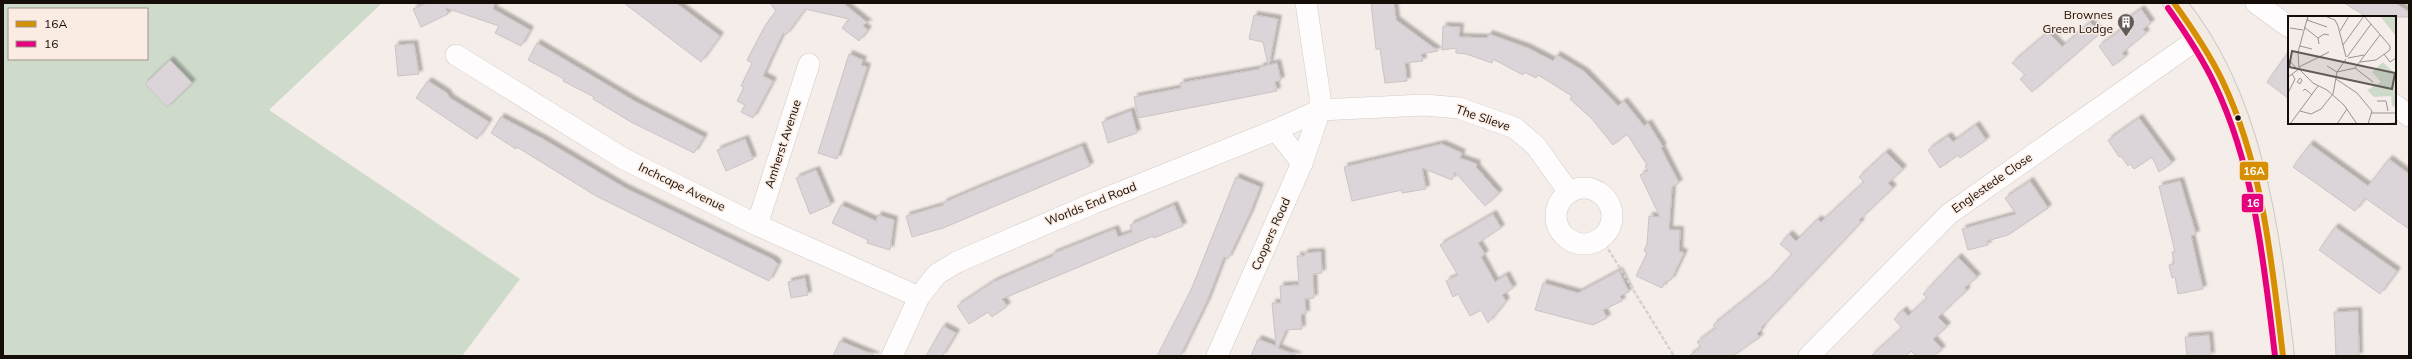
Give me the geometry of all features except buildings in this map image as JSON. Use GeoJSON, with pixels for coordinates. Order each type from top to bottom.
{"type":"FeatureCollection","features":[{"type":"Feature","properties":{"kind":"main road"},"geometry":{"type":"LineString","coordinates":[[2177,4],[2199,38],[2218,74],[2248,150],[2270,249],[2283,356]]}},
{"type":"Feature","properties":{"kind":"street"},"geometry":{"type":"LineString","coordinates":[[1306,3],[1320,97],[1320,110]]}},
{"type":"Feature","properties":{"kind":"street"},"geometry":{"type":"LineString","coordinates":[[2256,3],[2288,26]]}},
{"type":"Feature","properties":{"kind":"street","name":"Englestede Close"},"geometry":{"type":"LineString","coordinates":[[1808,356],[1949,214],[2199,38]]}},
{"type":"Feature","properties":{"kind":"street","name":"Inchcape Avenue"},"geometry":{"type":"LineString","coordinates":[[456,55],[624,159],[757,225],[919,297]]}},
{"type":"Feature","properties":{"kind":"street","name":"Amherst Avenue"},"geometry":{"type":"LineString","coordinates":[[757,225],[809,64]]}},
{"type":"Feature","properties":{"kind":"street","name":"The Slieve"},"geometry":{"type":"LineString","coordinates":[[1320,110],[1424,105],[1466,110],[1515,128],[1536,146],[1568,191]]}},
{"type":"Feature","properties":{"kind":"street"},"geometry":{"type":"LineString","coordinates":[[2396,106],[2409,116]]}},
{"type":"Feature","properties":{"kind":"street","name":"Worlds End Road"},"geometry":{"type":"LineString","coordinates":[[892,356],[919,297],[937,274],[957,262],[1094,203],[1276,130],[1320,110]]}},
{"type":"Feature","properties":{"kind":"street","name":"Coopers Road"},"geometry":{"type":"LineString","coordinates":[[1217,356],[1302,163],[1320,110]]}},
{"type":"Feature","properties":{"kind":"street"},"geometry":{"type":"LineString","coordinates":[[1276,130],[1302,163]]}},
{"type":"Feature","properties":{"kind":"street"},"geometry":{"type":"LineString","coordinates":[[1595,190],[1606,198],[1612,210],[1612,224],[1602,239],[1592,244],[1577,244],[1564,237],[1556,223],[1557,207],[1568,191],[1595,190]]}},
{"type":"Feature","properties":{"kind":"path"},"geometry":{"type":"LineString","coordinates":[[1602,239],[1674,356]]}},
{"type":"Feature","properties":{"kind":"green space"},"geometry":{"type":"Polygon","coordinates":[[[3,3],[382,3],[269,110],[520,279],[462,356],[3,356],[3,3]]]}},
{"type":"Feature","properties":{"kind":"transit line","name":"16A"},"geometry":{"type":"LineString","coordinates":[[2174,3],[2212,60],[2236,112],[2247,146],[2264,215],[2275,286],[2283,356]]}},
{"type":"Feature","properties":{"kind":"transit line","name":"16"},"geometry":{"type":"LineString","coordinates":[[2168,8],[2205,65],[2229,117],[2240,150],[2249,184],[2262,252],[2275,356]]}},
{"type":"Feature","properties":{"kind":"place","name":"Brownes Green Lodge"},"geometry":{"type":"Point","coordinates":[2126,37]}}]}
